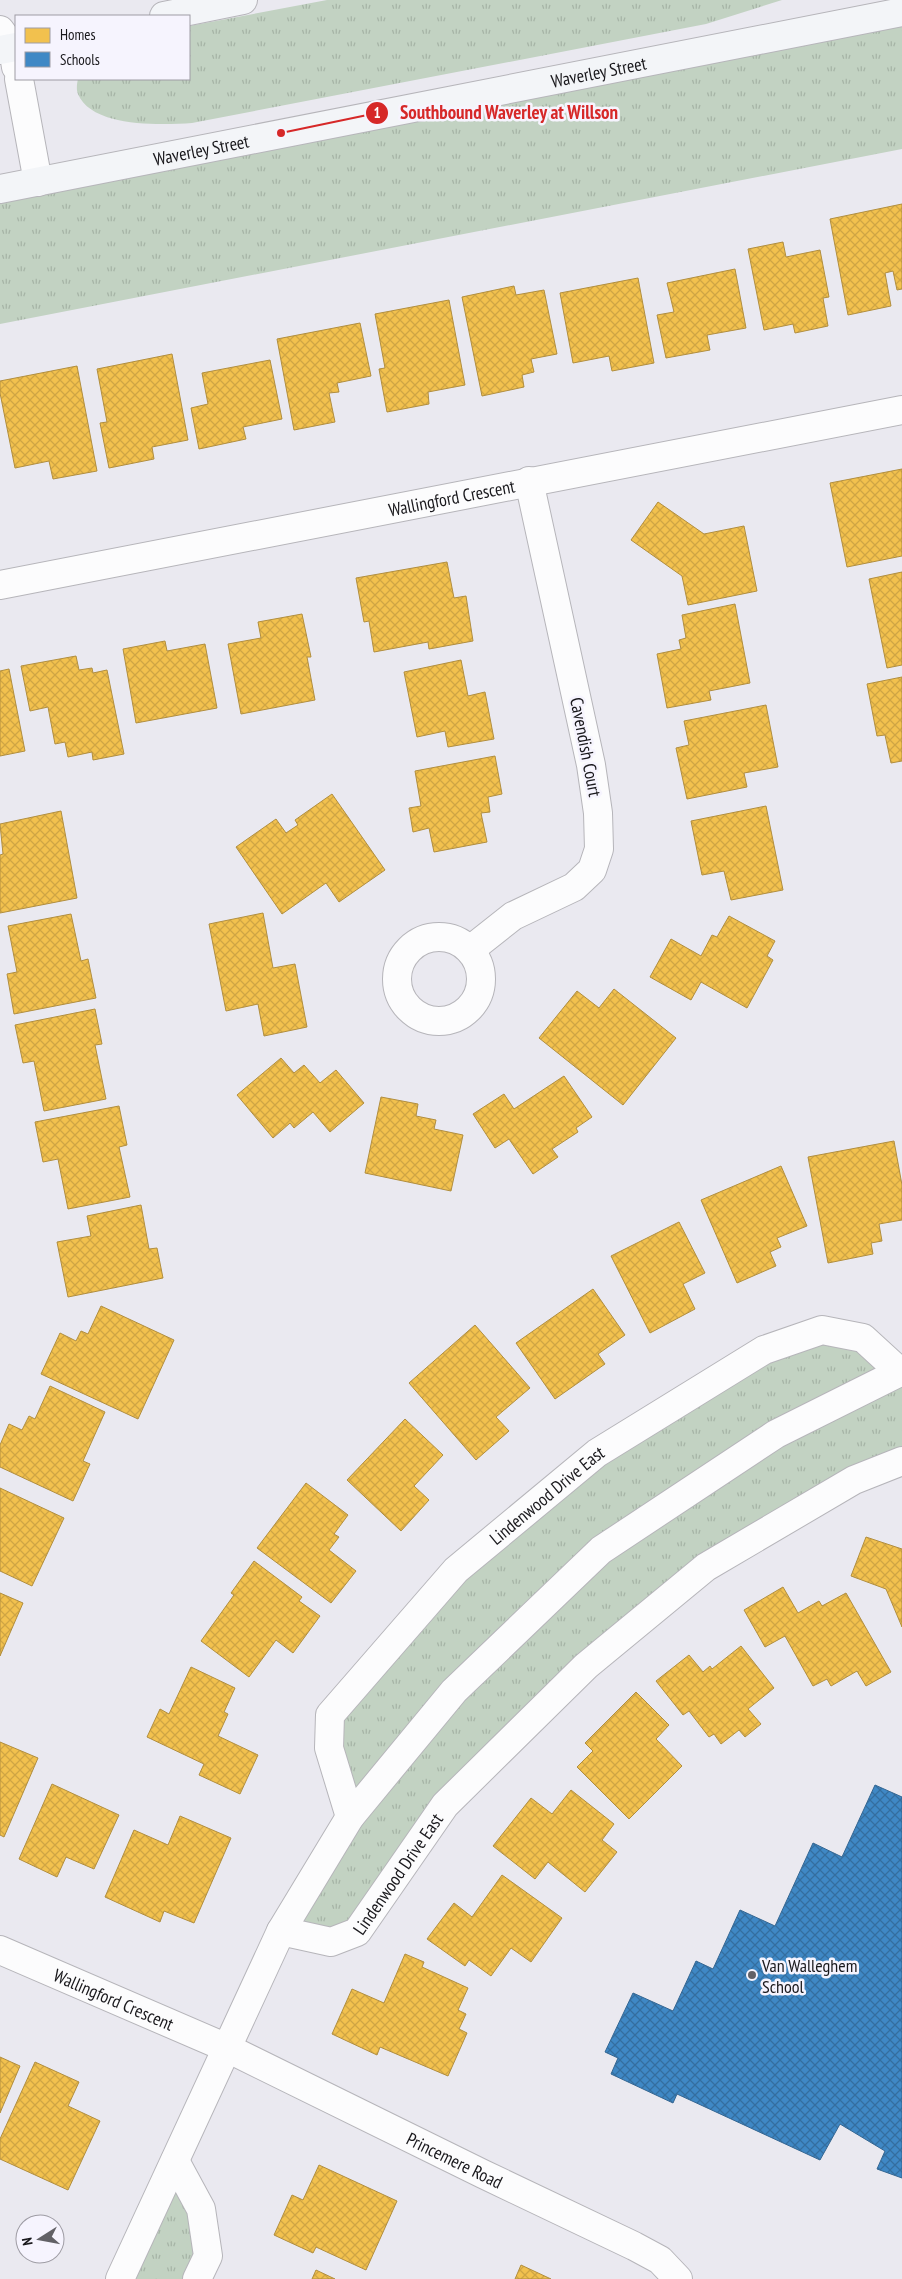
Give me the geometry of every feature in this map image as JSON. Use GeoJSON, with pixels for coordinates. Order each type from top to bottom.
{"type":"FeatureCollection","features":[{"type":"Feature","properties":{"kind":"main road"},"geometry":{"type":"LineString","coordinates":[[169,15],[243,0]]}},
{"type":"Feature","properties":{"kind":"main road","name":"Waverley Street"},"geometry":{"type":"LineString","coordinates":[[0,189],[902,12]]}},
{"type":"Feature","properties":{"kind":"street"},"geometry":{"type":"LineString","coordinates":[[19,80],[38,182]]}},
{"type":"Feature","properties":{"kind":"street","name":"Wallingford Crescent"},"geometry":{"type":"LineString","coordinates":[[0,584],[902,410]]}},
{"type":"Feature","properties":{"kind":"street","name":"Cavendish Court"},"geometry":{"type":"LineString","coordinates":[[470,950],[513,916],[574,887],[592,870],[599,849],[598,813],[591,765],[529,481]]}},
{"type":"Feature","properties":{"kind":"street","name":"Lindenwood Drive East"},"geometry":{"type":"LineString","coordinates":[[120,2279],[281,1931],[350,1817],[454,1691],[601,1550],[776,1434],[901,1372],[863,1338],[822,1330],[764,1350],[597,1453],[456,1570],[330,1715],[329,1748],[350,1817]]}},
{"type":"Feature","properties":{"kind":"street","name":"Lindenwood Drive East"},"geometry":{"type":"LineString","coordinates":[[281,1931],[331,1942],[357,1932],[445,1805],[586,1666],[706,1567],[854,1480],[902,1461]]}},
{"type":"Feature","properties":{"kind":"street","name":"Wallingford Crescent"},"geometry":{"type":"LineString","coordinates":[[0,1950],[227,2048]]}},
{"type":"Feature","properties":{"kind":"street","name":"Princemere Road"},"geometry":{"type":"LineString","coordinates":[[227,2048],[634,2246],[660,2260],[678,2279]]}},
{"type":"Feature","properties":{"kind":"street"},"geometry":{"type":"LineString","coordinates":[[174,2160],[201,2209],[208,2256],[198,2279]]}},
{"type":"Feature","properties":{"kind":"green space"},"geometry":{"type":"Polygon","coordinates":[[[327,0],[782,0],[706,24],[192,123],[146,124],[112,119],[86,105],[78,94],[78,80],[190,80],[190,26],[327,0]]]}},
{"type":"Feature","properties":{"kind":"green space"},"geometry":{"type":"Polygon","coordinates":[[[902,12],[902,149],[0,324],[0,189],[902,12]]]}},
{"type":"Feature","properties":{"kind":"green space"},"geometry":{"type":"Polygon","coordinates":[[[822,1330],[902,1371],[902,1461],[706,1567],[445,1805],[357,1932],[281,1931],[350,1817],[330,1715],[456,1570],[597,1453],[822,1330]]]}},
{"type":"Feature","properties":{"kind":"green space"},"geometry":{"type":"Polygon","coordinates":[[[175,2161],[201,2209],[197,2279],[120,2279],[175,2161]]]}},
{"type":"Feature","properties":{"kind":"building: Homes"},"geometry":{"type":"Polygon","coordinates":[[[902,204],[902,289],[897,290],[893,271],[885,273],[891,306],[848,315],[830,219],[902,204]]]}},
{"type":"Feature","properties":{"kind":"building: Homes"},"geometry":{"type":"Polygon","coordinates":[[[783,242],[786,257],[820,250],[829,297],[823,298],[828,326],[795,333],[793,324],[764,330],[748,249],[783,242]]]}},
{"type":"Feature","properties":{"kind":"building: Homes"},"geometry":{"type":"Polygon","coordinates":[[[735,269],[746,328],[707,335],[710,350],[666,358],[657,315],[674,312],[667,283],[735,269]]]}},
{"type":"Feature","properties":{"kind":"building: Homes"},"geometry":{"type":"Polygon","coordinates":[[[638,278],[654,363],[612,371],[609,356],[573,363],[560,293],[638,278]]]}},
{"type":"Feature","properties":{"kind":"building: Homes"},"geometry":{"type":"Polygon","coordinates":[[[514,286],[516,295],[544,290],[557,354],[531,359],[534,372],[522,375],[524,387],[482,396],[462,297],[514,286]]]}},
{"type":"Feature","properties":{"kind":"building: Homes"},"geometry":{"type":"Polygon","coordinates":[[[449,300],[465,385],[428,392],[429,404],[387,412],[379,369],[385,368],[375,314],[449,300]]]}},
{"type":"Feature","properties":{"kind":"building: Homes"},"geometry":{"type":"Polygon","coordinates":[[[360,323],[371,376],[337,383],[339,392],[329,393],[335,422],[294,430],[277,339],[360,323]]]}},
{"type":"Feature","properties":{"kind":"building: Homes"},"geometry":{"type":"Polygon","coordinates":[[[172,354],[188,440],[152,447],[154,459],[109,468],[100,423],[107,422],[97,369],[172,354]]]}},
{"type":"Feature","properties":{"kind":"building: Homes"},"geometry":{"type":"Polygon","coordinates":[[[270,360],[282,419],[243,427],[246,439],[199,449],[191,408],[208,404],[202,373],[270,360]]]}},
{"type":"Feature","properties":{"kind":"building: Homes"},"geometry":{"type":"Polygon","coordinates":[[[77,366],[97,471],[53,479],[49,461],[15,468],[0,393],[0,381],[77,366]]]}},
{"type":"Feature","properties":{"kind":"building: Homes"},"geometry":{"type":"Polygon","coordinates":[[[902,469],[902,556],[847,567],[830,483],[902,469]]]}},
{"type":"Feature","properties":{"kind":"building: Homes"},"geometry":{"type":"Polygon","coordinates":[[[658,502],[704,534],[744,526],[757,591],[688,605],[682,576],[631,540],[658,502]]]}},
{"type":"Feature","properties":{"kind":"building: Homes"},"geometry":{"type":"Polygon","coordinates":[[[447,562],[454,598],[466,596],[473,641],[429,649],[428,642],[374,652],[369,621],[364,622],[356,578],[447,562]]]}},
{"type":"Feature","properties":{"kind":"building: Homes"},"geometry":{"type":"Polygon","coordinates":[[[902,572],[902,665],[887,668],[869,579],[902,572]]]}},
{"type":"Feature","properties":{"kind":"building: Homes"},"geometry":{"type":"Polygon","coordinates":[[[735,604],[750,683],[709,691],[711,700],[667,708],[657,654],[681,649],[679,640],[686,638],[682,615],[735,604]]]}},
{"type":"Feature","properties":{"kind":"building: Homes"},"geometry":{"type":"Polygon","coordinates":[[[302,614],[311,657],[307,657],[315,700],[241,714],[228,644],[261,638],[258,622],[302,614]]]}},
{"type":"Feature","properties":{"kind":"building: Homes"},"geometry":{"type":"Polygon","coordinates":[[[165,641],[167,651],[205,644],[217,708],[136,723],[123,649],[165,641]]]}},
{"type":"Feature","properties":{"kind":"building: Homes"},"geometry":{"type":"Polygon","coordinates":[[[76,656],[79,670],[92,668],[93,673],[107,670],[124,754],[93,760],[92,752],[68,757],[65,742],[55,744],[48,707],[30,711],[21,666],[76,656]]]}},
{"type":"Feature","properties":{"kind":"building: Homes"},"geometry":{"type":"Polygon","coordinates":[[[461,660],[468,696],[485,692],[494,739],[448,747],[445,731],[417,737],[404,672],[461,660]]]}},
{"type":"Feature","properties":{"kind":"building: Homes"},"geometry":{"type":"Polygon","coordinates":[[[9,669],[25,751],[0,756],[0,671],[9,669]]]}},
{"type":"Feature","properties":{"kind":"building: Homes"},"geometry":{"type":"Polygon","coordinates":[[[902,677],[902,761],[891,763],[885,735],[877,736],[867,684],[902,677]]]}},
{"type":"Feature","properties":{"kind":"building: Homes"},"geometry":{"type":"Polygon","coordinates":[[[766,705],[778,767],[744,773],[747,787],[687,799],[676,748],[689,745],[684,721],[766,705]]]}},
{"type":"Feature","properties":{"kind":"building: Homes"},"geometry":{"type":"Polygon","coordinates":[[[495,756],[502,794],[488,797],[490,812],[481,813],[487,842],[434,852],[429,828],[413,832],[409,808],[421,806],[415,771],[495,756]]]}},
{"type":"Feature","properties":{"kind":"building: Homes"},"geometry":{"type":"Polygon","coordinates":[[[332,794],[385,870],[339,902],[326,883],[282,914],[236,847],[276,819],[286,833],[298,825],[295,820],[332,794]]]}},
{"type":"Feature","properties":{"kind":"building: Homes"},"geometry":{"type":"Polygon","coordinates":[[[766,806],[783,890],[731,900],[724,871],[702,875],[691,821],[766,806]]]}},
{"type":"Feature","properties":{"kind":"building: Homes"},"geometry":{"type":"Polygon","coordinates":[[[61,811],[77,898],[0,913],[0,855],[3,854],[0,824],[61,811]]]}},
{"type":"Feature","properties":{"kind":"building: Homes"},"geometry":{"type":"Polygon","coordinates":[[[263,913],[273,968],[295,964],[307,1027],[264,1036],[258,1004],[226,1011],[209,924],[263,913]]]}},
{"type":"Feature","properties":{"kind":"building: Homes"},"geometry":{"type":"Polygon","coordinates":[[[71,914],[81,961],[88,959],[96,998],[14,1014],[7,974],[17,972],[8,926],[71,914]]]}},
{"type":"Feature","properties":{"kind":"building: Homes"},"geometry":{"type":"Polygon","coordinates":[[[729,916],[775,941],[767,956],[773,960],[747,1008],[701,982],[691,1000],[650,977],[671,939],[701,956],[712,935],[717,937],[729,916]]]}},
{"type":"Feature","properties":{"kind":"building: Homes"},"geometry":{"type":"Polygon","coordinates":[[[614,989],[676,1038],[623,1105],[539,1038],[577,991],[599,1008],[614,989]]]}},
{"type":"Feature","properties":{"kind":"building: Homes"},"geometry":{"type":"Polygon","coordinates":[[[95,1009],[102,1044],[95,1045],[106,1099],[44,1111],[34,1061],[23,1063],[15,1025],[95,1009]]]}},
{"type":"Feature","properties":{"kind":"building: Homes"},"geometry":{"type":"Polygon","coordinates":[[[281,1058],[294,1073],[304,1065],[320,1083],[336,1070],[364,1103],[330,1132],[313,1112],[294,1128],[290,1123],[273,1138],[237,1095],[281,1058]]]}},
{"type":"Feature","properties":{"kind":"building: Homes"},"geometry":{"type":"Polygon","coordinates":[[[564,1076],[592,1117],[576,1128],[578,1132],[552,1149],[558,1157],[533,1174],[509,1139],[495,1148],[473,1114],[504,1094],[514,1109],[564,1076]]]}},
{"type":"Feature","properties":{"kind":"building: Homes"},"geometry":{"type":"Polygon","coordinates":[[[381,1097],[418,1104],[416,1116],[436,1120],[434,1129],[463,1135],[451,1191],[365,1173],[381,1097]]]}},
{"type":"Feature","properties":{"kind":"building: Homes"},"geometry":{"type":"Polygon","coordinates":[[[119,1106],[127,1145],[119,1147],[130,1197],[68,1209],[58,1159],[43,1162],[35,1122],[119,1106]]]}},
{"type":"Feature","properties":{"kind":"building: Homes"},"geometry":{"type":"Polygon","coordinates":[[[894,1141],[902,1185],[902,1220],[879,1224],[882,1241],[871,1243],[873,1254],[828,1263],[808,1157],[894,1141]]]}},
{"type":"Feature","properties":{"kind":"building: Homes"},"geometry":{"type":"Polygon","coordinates":[[[781,1166],[807,1226],[777,1238],[781,1247],[770,1252],[776,1266],[737,1283],[701,1200],[781,1166]]]}},
{"type":"Feature","properties":{"kind":"building: Homes"},"geometry":{"type":"Polygon","coordinates":[[[141,1205],[149,1249],[157,1248],[163,1278],[68,1297],[57,1242],[91,1236],[87,1216],[141,1205]]]}},
{"type":"Feature","properties":{"kind":"building: Homes"},"geometry":{"type":"Polygon","coordinates":[[[679,1222],[705,1273],[683,1284],[695,1309],[650,1333],[611,1256],[679,1222]]]}},
{"type":"Feature","properties":{"kind":"building: Homes"},"geometry":{"type":"Polygon","coordinates":[[[593,1289],[625,1335],[598,1354],[605,1364],[555,1399],[516,1343],[593,1289]]]}},
{"type":"Feature","properties":{"kind":"building: Homes"},"geometry":{"type":"Polygon","coordinates":[[[101,1306],[174,1340],[138,1419],[41,1374],[60,1333],[76,1341],[81,1331],[88,1334],[101,1306]]]}},
{"type":"Feature","properties":{"kind":"building: Homes"},"geometry":{"type":"Polygon","coordinates":[[[475,1325],[530,1388],[496,1417],[509,1431],[476,1460],[409,1383],[475,1325]]]}},
{"type":"Feature","properties":{"kind":"building: Homes"},"geometry":{"type":"Polygon","coordinates":[[[50,1386],[105,1412],[83,1461],[90,1464],[73,1501],[0,1467],[0,1445],[9,1424],[22,1430],[29,1416],[35,1419],[50,1386]]]}},
{"type":"Feature","properties":{"kind":"building: Homes"},"geometry":{"type":"Polygon","coordinates":[[[405,1419],[443,1455],[414,1486],[429,1500],[401,1531],[347,1480],[405,1419]]]}},
{"type":"Feature","properties":{"kind":"building: Homes"},"geometry":{"type":"Polygon","coordinates":[[[306,1483],[348,1515],[334,1534],[339,1537],[329,1550],[356,1571],[331,1603],[257,1548],[306,1483]]]}},
{"type":"Feature","properties":{"kind":"building: Homes"},"geometry":{"type":"Polygon","coordinates":[[[0,1488],[64,1518],[32,1586],[0,1571],[0,1488]]]}},
{"type":"Feature","properties":{"kind":"building: Homes"},"geometry":{"type":"Polygon","coordinates":[[[866,1537],[902,1549],[902,1627],[886,1589],[851,1576],[866,1537]]]}},
{"type":"Feature","properties":{"kind":"building: Homes"},"geometry":{"type":"Polygon","coordinates":[[[254,1561],[302,1597],[299,1601],[320,1616],[293,1653],[276,1640],[249,1677],[201,1641],[234,1595],[231,1593],[254,1561]]]}},
{"type":"Feature","properties":{"kind":"building: Homes"},"geometry":{"type":"Polygon","coordinates":[[[783,1587],[798,1613],[819,1601],[822,1606],[846,1593],[891,1672],[866,1686],[857,1671],[831,1686],[827,1679],[813,1686],[785,1636],[765,1647],[744,1610],[783,1587]]]}},
{"type":"Feature","properties":{"kind":"building: Homes"},"geometry":{"type":"Polygon","coordinates":[[[0,1593],[23,1603],[0,1656],[0,1593]]]}},
{"type":"Feature","properties":{"kind":"building: Homes"},"geometry":{"type":"Polygon","coordinates":[[[741,1646],[774,1688],[748,1709],[761,1724],[745,1737],[739,1730],[721,1744],[714,1734],[709,1737],[689,1711],[683,1715],[656,1681],[689,1655],[703,1672],[710,1666],[712,1669],[741,1646]]]}},
{"type":"Feature","properties":{"kind":"building: Homes"},"geometry":{"type":"Polygon","coordinates":[[[191,1667],[235,1688],[224,1712],[228,1714],[218,1736],[258,1755],[240,1794],[199,1775],[204,1764],[147,1737],[160,1709],[169,1714],[191,1667]]]}},
{"type":"Feature","properties":{"kind":"building: Homes"},"geometry":{"type":"Polygon","coordinates":[[[636,1692],[669,1725],[656,1739],[682,1766],[629,1819],[577,1767],[593,1751],[585,1743],[636,1692]]]}},
{"type":"Feature","properties":{"kind":"building: Homes"},"geometry":{"type":"Polygon","coordinates":[[[0,1742],[38,1758],[4,1837],[0,1835],[0,1742]]]}},
{"type":"Feature","properties":{"kind":"building: Homes"},"geometry":{"type":"Polygon","coordinates":[[[52,1784],[119,1815],[94,1869],[66,1857],[57,1877],[19,1859],[52,1784]]]}},
{"type":"Feature","properties":{"kind":"building: Homes"},"geometry":{"type":"Polygon","coordinates":[[[571,1790],[614,1824],[602,1840],[617,1852],[585,1892],[548,1862],[535,1879],[493,1846],[531,1798],[552,1814],[571,1790]]]}},
{"type":"Feature","properties":{"kind":"building: Homes"},"geometry":{"type":"Polygon","coordinates":[[[180,1816],[231,1838],[194,1923],[164,1911],[160,1922],[105,1897],[134,1830],[168,1845],[180,1816]]]}},
{"type":"Feature","properties":{"kind":"building: Homes"},"geometry":{"type":"Polygon","coordinates":[[[502,1875],[562,1918],[531,1962],[511,1948],[491,1976],[469,1960],[465,1966],[427,1939],[454,1903],[472,1917],[502,1875]]]}},
{"type":"Feature","properties":{"kind":"building: Homes"},"geometry":{"type":"Polygon","coordinates":[[[405,1954],[424,1962],[422,1967],[468,1988],[458,2010],[466,2014],[459,2029],[467,2033],[448,2076],[380,2047],[377,2055],[332,2034],[352,1989],[384,2003],[405,1954]]]}},
{"type":"Feature","properties":{"kind":"building: Homes"},"geometry":{"type":"Polygon","coordinates":[[[0,2057],[20,2066],[0,2113],[0,2057]]]}},
{"type":"Feature","properties":{"kind":"building: Homes"},"geometry":{"type":"Polygon","coordinates":[[[35,2062],[79,2082],[68,2106],[100,2121],[68,2190],[0,2159],[0,2139],[35,2062]]]}},
{"type":"Feature","properties":{"kind":"building: Homes"},"geometry":{"type":"Polygon","coordinates":[[[319,2165],[397,2201],[366,2270],[316,2247],[313,2253],[274,2235],[292,2195],[303,2200],[319,2165]]]}},
{"type":"Feature","properties":{"kind":"building: Homes"},"geometry":{"type":"Polygon","coordinates":[[[521,2265],[551,2279],[515,2279],[521,2265]]]}},
{"type":"Feature","properties":{"kind":"building: Homes"},"geometry":{"type":"Polygon","coordinates":[[[316,2270],[335,2279],[312,2279],[316,2270]]]}},
{"type":"Feature","properties":{"kind":"building: Schools"},"geometry":{"type":"Polygon","coordinates":[[[875,1785],[902,1797],[902,2178],[877,2169],[885,2151],[840,2124],[820,2160],[677,2094],[673,2103],[611,2074],[618,2058],[605,2052],[633,1993],[673,2011],[696,1961],[713,1969],[740,1910],[775,1926],[813,1843],[842,1857],[875,1785]]]}},
{"type":"Feature","properties":{"kind":"place","name":"Southbound Waverley at Willson"},"geometry":{"type":"Point","coordinates":[281,133]}},
{"type":"Feature","properties":{"kind":"place","name":"Van Walleghem School"},"geometry":{"type":"Point","coordinates":[752,1975]}}]}
